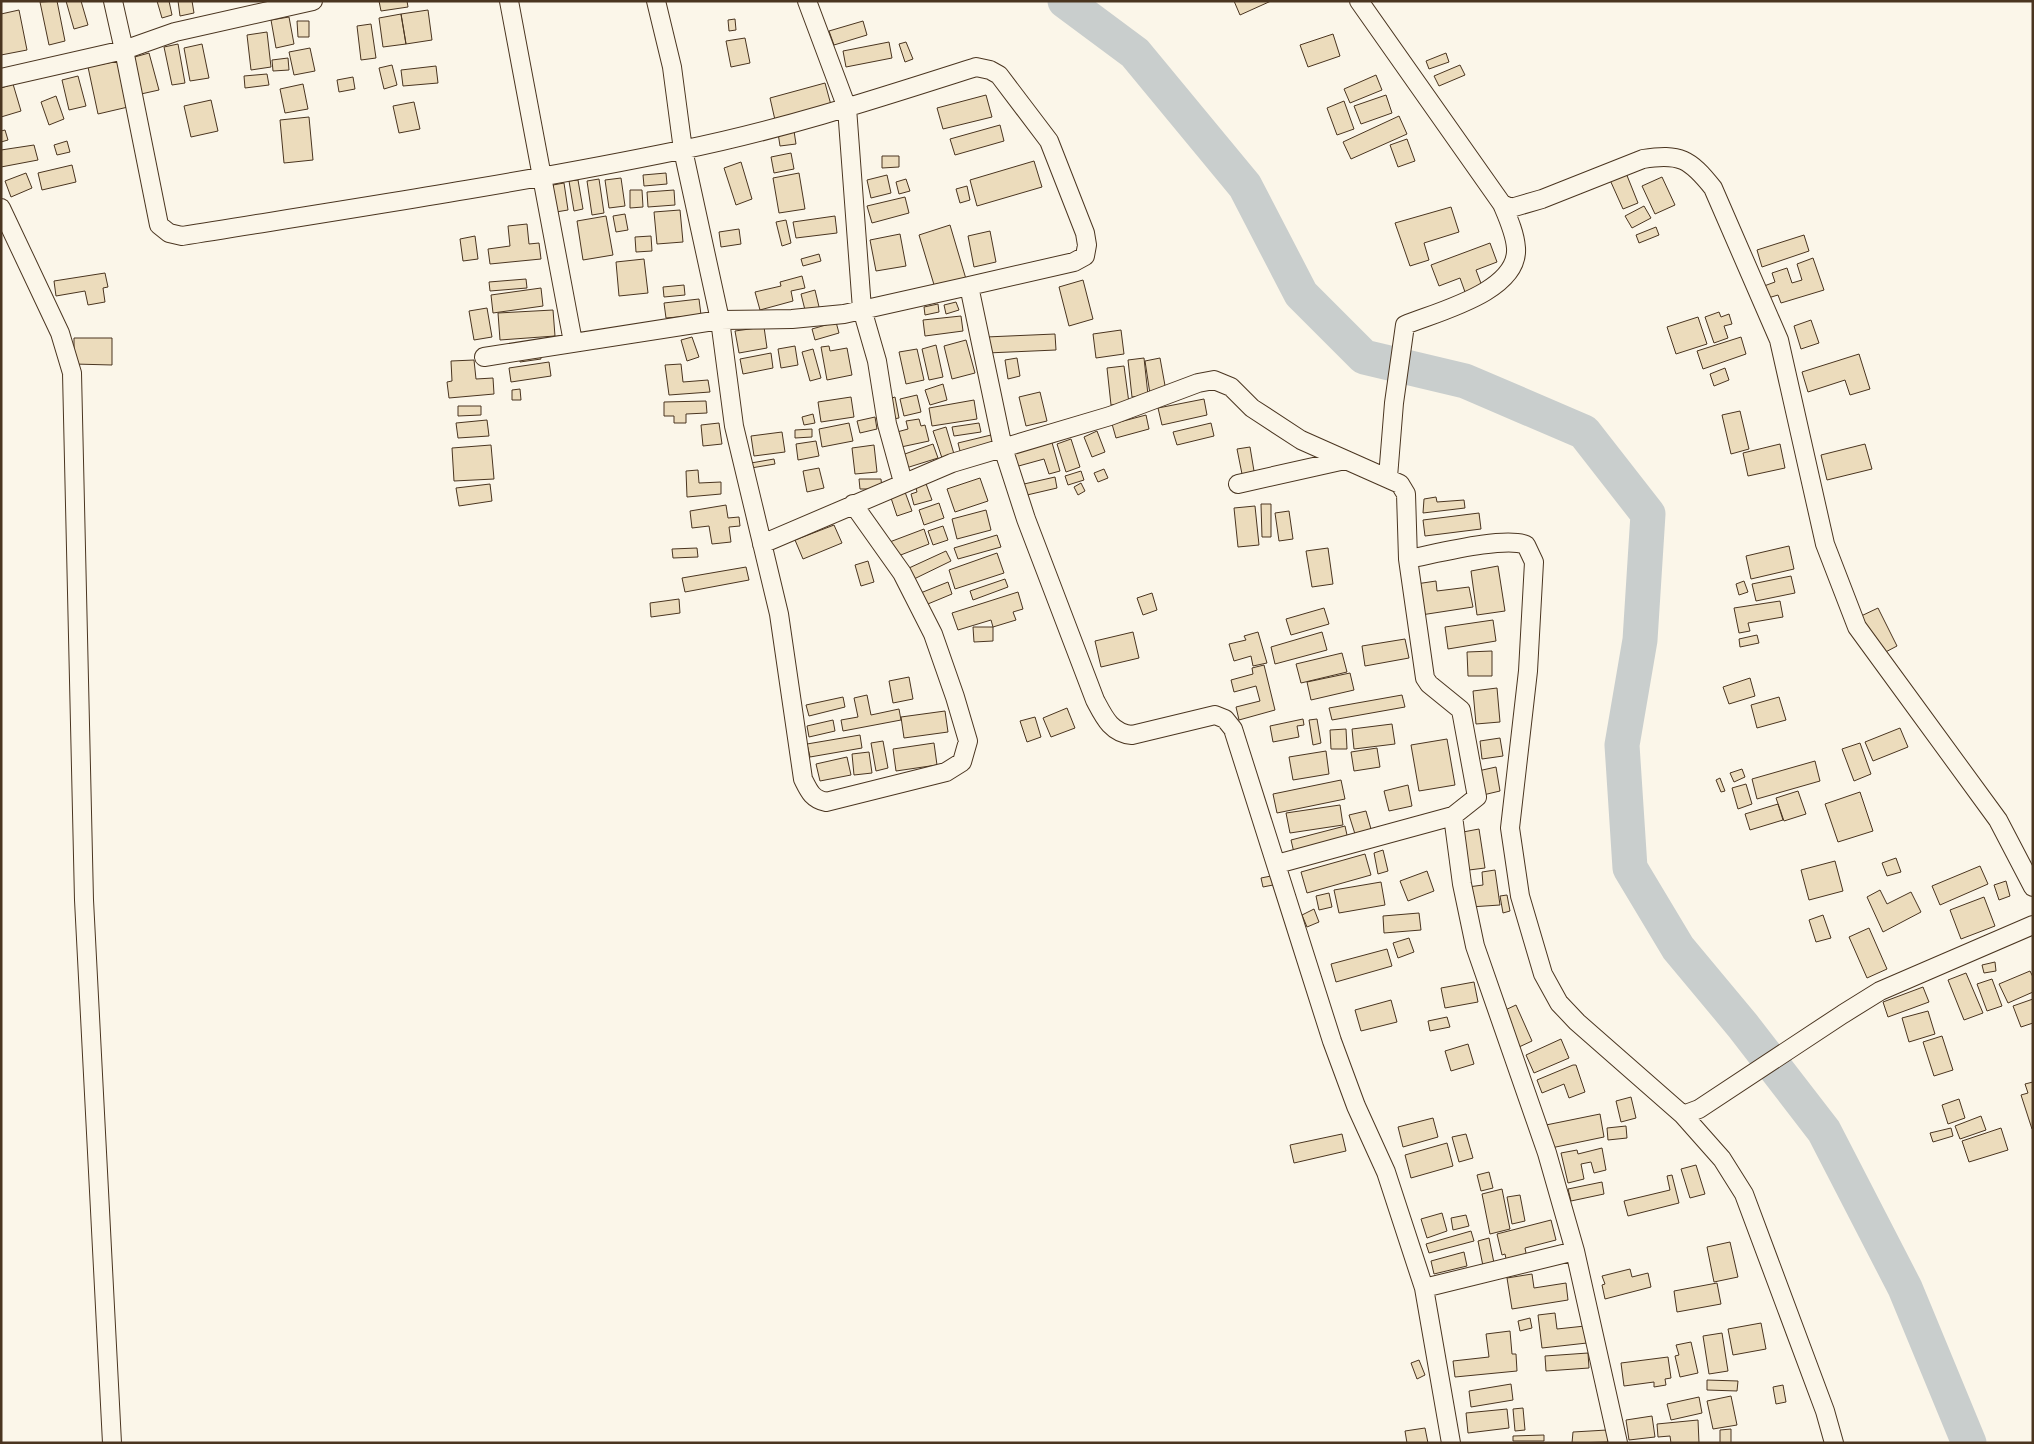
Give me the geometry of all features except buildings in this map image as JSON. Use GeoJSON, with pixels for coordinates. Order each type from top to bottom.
{"type":"FeatureCollection","features":[{"type":"Feature","properties":{"kind":"street"},"geometry":{"type":"LineString","coordinates":[[113,1],[159,225],[169,233],[182,236],[543,176],[683,150],[847,108],[976,67],[990,70],[999,75],[1049,141],[1085,233],[1087,245],[1085,256],[1074,262],[844,314],[792,319],[720,320],[573,342],[484,358]]}},
{"type":"Feature","properties":{"kind":"street"},"geometry":{"type":"LineString","coordinates":[[1,78],[124,50],[175,32],[313,1]]}},
{"type":"Feature","properties":{"kind":"street"},"geometry":{"type":"LineString","coordinates":[[509,1],[573,342]]}},
{"type":"Feature","properties":{"kind":"street"},"geometry":{"type":"LineString","coordinates":[[656,1],[672,67],[683,150],[720,320],[734,426],[779,614],[803,778],[809,792],[816,800],[826,802],[946,772],[962,762],[968,741],[933,634],[902,573],[853,504]]}},
{"type":"Feature","properties":{"kind":"street"},"geometry":{"type":"LineString","coordinates":[[807,1],[847,108],[862,309],[877,361],[887,424],[903,482]]}},
{"type":"Feature","properties":{"kind":"street"},"geometry":{"type":"LineString","coordinates":[[1359,1],[1502,204],[1511,227],[1516,250],[1510,268],[1503,279],[1482,293],[1405,325],[1394,403],[1388,477]]}},
{"type":"Feature","properties":{"kind":"street"},"geometry":{"type":"LineString","coordinates":[[1502,204],[1511,208],[1542,199],[1643,158],[1660,156],[1680,157],[1700,171],[1713,188],[1779,340],[1825,544],[1857,627],[1998,820],[2033,888]]}},
{"type":"Feature","properties":{"kind":"street"},"geometry":{"type":"LineString","coordinates":[[1,208],[60,333],[70,359],[72,373],[84,900],[112,1443]]}},
{"type":"Feature","properties":{"kind":"street"},"geometry":{"type":"LineString","coordinates":[[969,286],[1003,448],[1026,519],[1096,700],[1107,722],[1122,734],[1132,736],[1205,716],[1216,715],[1225,719],[1233,729],[1332,1040],[1356,1106],[1386,1172],[1424,1288],[1450,1443]]}},
{"type":"Feature","properties":{"kind":"street"},"geometry":{"type":"LineString","coordinates":[[762,544],[903,482],[952,463],[1110,416],[1198,383],[1214,380],[1232,387],[1252,408],[1301,440],[1388,477],[1400,484],[1406,494],[1408,559],[1425,678],[1429,684],[1461,710],[1478,794],[1476,798],[1453,816],[1277,864]]}},
{"type":"Feature","properties":{"kind":"street"},"geometry":{"type":"LineString","coordinates":[[1238,484],[1346,460]]}},
{"type":"Feature","properties":{"kind":"street"},"geometry":{"type":"LineString","coordinates":[[1408,559],[1517,541],[1526,545],[1531,551],[1534,562],[1528,671],[1510,828],[1520,896],[1532,942],[1543,974],[1559,1003],[1577,1022],[1691,1112],[1744,1194],[1825,1410],[1834,1443]]}},
{"type":"Feature","properties":{"kind":"street"},"geometry":{"type":"LineString","coordinates":[[1453,816],[1462,884],[1475,946],[1548,1153],[1575,1251],[1618,1443]]}},
{"type":"Feature","properties":{"kind":"street"},"geometry":{"type":"LineString","coordinates":[[1691,1112],[1880,991],[2033,925]]}},
{"type":"Feature","properties":{"kind":"street"},"geometry":{"type":"LineString","coordinates":[[1424,1288],[1575,1251]]}},
{"type":"Feature","properties":{"kind":"waterway"},"geometry":{"type":"LineString","coordinates":[[1065,1],[1135,53],[1245,186],[1301,294],[1364,357],[1465,381],[1584,432],[1648,514],[1640,640],[1622,745],[1630,868],[1678,948],[1743,1026],[1824,1131],[1905,1288],[1969,1443]]}}]}
